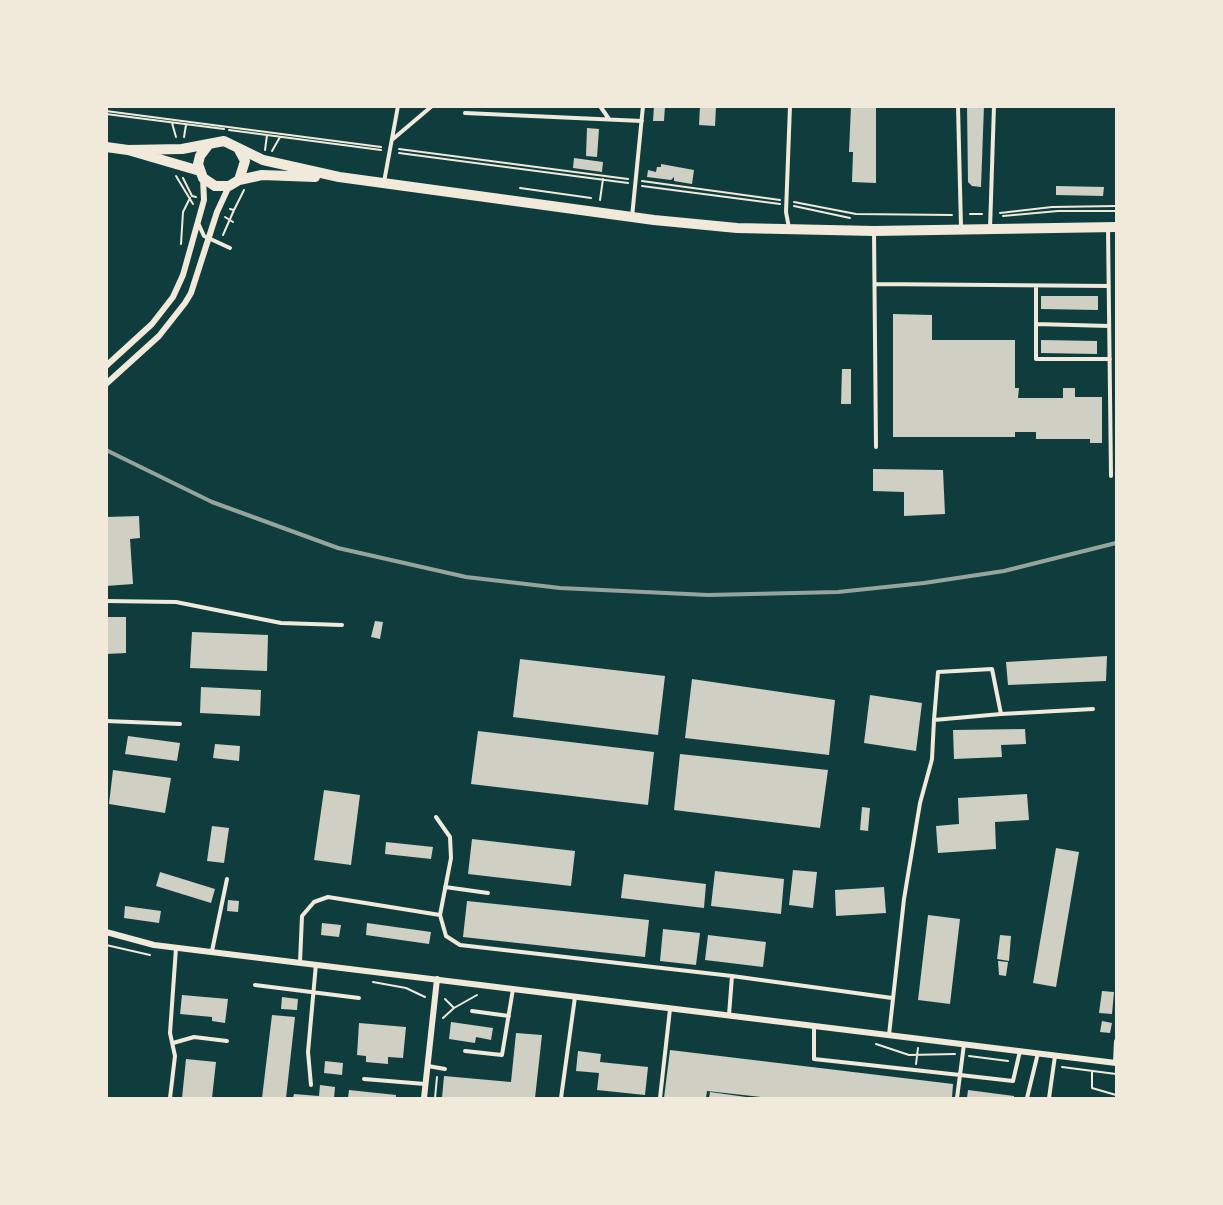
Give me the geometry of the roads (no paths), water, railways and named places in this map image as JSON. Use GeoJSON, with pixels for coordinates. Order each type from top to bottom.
{"type":"FeatureCollection","features":[{"type":"Feature","properties":{"kind":"main road"},"geometry":{"type":"LineString","coordinates":[[106,147],[128,150],[182,149],[224,141],[263,160],[339,177],[714,226],[874,231],[1112,227]]}},
{"type":"Feature","properties":{"kind":"main road"},"geometry":{"type":"LineString","coordinates":[[201,174],[200,156],[209,144]]}},
{"type":"Feature","properties":{"kind":"main road"},"geometry":{"type":"LineString","coordinates":[[238,147],[245,161],[239,180]]}},
{"type":"Feature","properties":{"kind":"main road"},"geometry":{"type":"LineString","coordinates":[[128,150],[201,174],[215,186],[229,186],[239,180],[262,175],[339,177]]}},
{"type":"Feature","properties":{"kind":"street"},"geometry":{"type":"LineString","coordinates":[[106,366],[152,324],[173,297],[204,200],[201,174]]}},
{"type":"Feature","properties":{"kind":"street"},"geometry":{"type":"LineString","coordinates":[[106,384],[159,336],[185,303],[191,293],[229,186]]}},
{"type":"Feature","properties":{"kind":"street"},"geometry":{"type":"LineString","coordinates":[[106,932],[130,940],[177,947],[1116,1063]]}},
{"type":"Feature","properties":{"kind":"street"},"geometry":{"type":"LineString","coordinates":[[424,1098],[437,979]]}},
{"type":"Feature","properties":{"kind":"lane"},"geometry":{"type":"LineString","coordinates":[[384,183],[398,106]]}},
{"type":"Feature","properties":{"kind":"lane"},"geometry":{"type":"LineString","coordinates":[[393,139],[432,106]]}},
{"type":"Feature","properties":{"kind":"lane"},"geometry":{"type":"LineString","coordinates":[[600,106],[609,119]]}},
{"type":"Feature","properties":{"kind":"lane"},"geometry":{"type":"LineString","coordinates":[[632,217],[644,106]]}},
{"type":"Feature","properties":{"kind":"lane"},"geometry":{"type":"LineString","coordinates":[[789,230],[787,203],[790,106]]}},
{"type":"Feature","properties":{"kind":"lane"},"geometry":{"type":"LineString","coordinates":[[958,106],[961,231]]}},
{"type":"Feature","properties":{"kind":"lane"},"geometry":{"type":"LineString","coordinates":[[990,230],[994,106]]}},
{"type":"Feature","properties":{"kind":"lane"},"geometry":{"type":"LineString","coordinates":[[465,113],[642,120]]}},
{"type":"Feature","properties":{"kind":"lane"},"geometry":{"type":"LineString","coordinates":[[198,222],[202,233],[230,248]]}},
{"type":"Feature","properties":{"kind":"lane"},"geometry":{"type":"LineString","coordinates":[[1111,477],[1108,286],[1112,227]]}},
{"type":"Feature","properties":{"kind":"lane"},"geometry":{"type":"LineString","coordinates":[[874,231],[876,447]]}},
{"type":"Feature","properties":{"kind":"lane"},"geometry":{"type":"LineString","coordinates":[[875,284],[1108,286]]}},
{"type":"Feature","properties":{"kind":"lane"},"geometry":{"type":"LineString","coordinates":[[1036,285],[1036,359],[1110,359]]}},
{"type":"Feature","properties":{"kind":"lane"},"geometry":{"type":"LineString","coordinates":[[1036,324],[1109,326]]}},
{"type":"Feature","properties":{"kind":"lane"},"geometry":{"type":"LineString","coordinates":[[106,601],[176,602],[281,623],[342,626]]}},
{"type":"Feature","properties":{"kind":"lane"},"geometry":{"type":"LineString","coordinates":[[889,1035],[904,899],[920,803],[931,763],[938,672],[992,669],[1001,714]]}},
{"type":"Feature","properties":{"kind":"lane"},"geometry":{"type":"LineString","coordinates":[[934,720],[1093,709]]}},
{"type":"Feature","properties":{"kind":"lane"},"geometry":{"type":"LineString","coordinates":[[106,721],[180,724]]}},
{"type":"Feature","properties":{"kind":"lane"},"geometry":{"type":"LineString","coordinates":[[436,817],[450,837],[451,858],[440,915],[446,936],[460,945],[732,976],[892,998]]}},
{"type":"Feature","properties":{"kind":"lane"},"geometry":{"type":"LineString","coordinates":[[213,951],[227,879]]}},
{"type":"Feature","properties":{"kind":"lane"},"geometry":{"type":"LineString","coordinates":[[445,887],[488,893]]}},
{"type":"Feature","properties":{"kind":"lane"},"geometry":{"type":"LineString","coordinates":[[300,962],[302,916],[314,902],[328,897],[440,915]]}},
{"type":"Feature","properties":{"kind":"lane"},"geometry":{"type":"LineString","coordinates":[[170,1098],[175,1056],[171,1033],[177,947]]}},
{"type":"Feature","properties":{"kind":"lane"},"geometry":{"type":"LineString","coordinates":[[311,1085],[308,1052],[316,964]]}},
{"type":"Feature","properties":{"kind":"lane"},"geometry":{"type":"LineString","coordinates":[[729,1015],[732,976]]}},
{"type":"Feature","properties":{"kind":"lane"},"geometry":{"type":"LineString","coordinates":[[255,985],[359,998]]}},
{"type":"Feature","properties":{"kind":"lane"},"geometry":{"type":"LineString","coordinates":[[465,1051],[502,1055],[513,988]]}},
{"type":"Feature","properties":{"kind":"lane"},"geometry":{"type":"LineString","coordinates":[[561,1098],[575,996]]}},
{"type":"Feature","properties":{"kind":"lane"},"geometry":{"type":"LineString","coordinates":[[660,1098],[670,1008]]}},
{"type":"Feature","properties":{"kind":"lane"},"geometry":{"type":"LineString","coordinates":[[472,1011],[509,1016]]}},
{"type":"Feature","properties":{"kind":"lane"},"geometry":{"type":"LineString","coordinates":[[814,1026],[814,1059],[1013,1081],[1020,1051]]}},
{"type":"Feature","properties":{"kind":"lane"},"geometry":{"type":"LineString","coordinates":[[172,1044],[194,1036],[227,1041]]}},
{"type":"Feature","properties":{"kind":"lane"},"geometry":{"type":"LineString","coordinates":[[1116,1041],[1116,1063]]}},
{"type":"Feature","properties":{"kind":"lane"},"geometry":{"type":"LineString","coordinates":[[957,1098],[964,1044]]}},
{"type":"Feature","properties":{"kind":"lane"},"geometry":{"type":"LineString","coordinates":[[1027,1098],[1036,1072],[1038,1053]]}},
{"type":"Feature","properties":{"kind":"lane"},"geometry":{"type":"LineString","coordinates":[[1049,1098],[1055,1056]]}},
{"type":"Feature","properties":{"kind":"lane"},"geometry":{"type":"LineString","coordinates":[[427,1066],[444,1069]]}},
{"type":"Feature","properties":{"kind":"lane"},"geometry":{"type":"LineString","coordinates":[[364,1079],[425,1084]]}},
{"type":"Feature","properties":{"kind":"railway"},"geometry":{"type":"LineString","coordinates":[[106,450],[212,502],[338,548],[466,577],[560,588],[708,595],[838,592],[924,583],[1004,571],[1116,543]]}}]}
